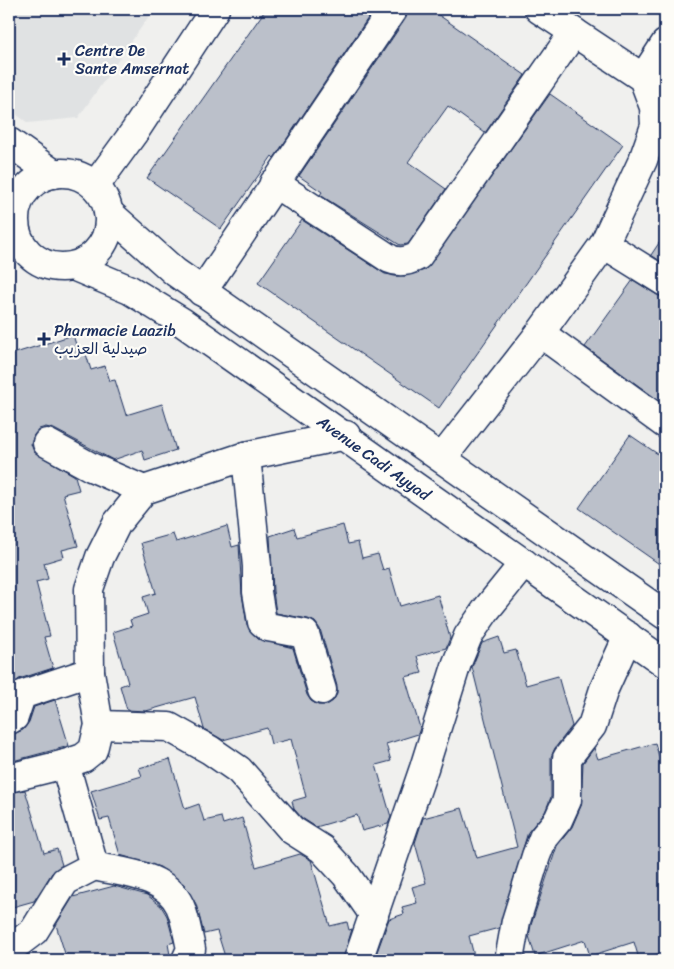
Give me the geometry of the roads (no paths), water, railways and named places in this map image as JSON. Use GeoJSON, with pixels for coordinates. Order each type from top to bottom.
{"type":"FeatureCollection","features":[{"type":"Feature","properties":{"kind":"street"},"geometry":{"type":"LineString","coordinates":[[94,186],[135,131],[215,9]]}},
{"type":"Feature","properties":{"kind":"street"},"geometry":{"type":"LineString","coordinates":[[202,292],[392,9]]}},
{"type":"Feature","properties":{"kind":"street"},"geometry":{"type":"LineString","coordinates":[[442,458],[540,333],[604,244],[643,160],[660,129],[649,88],[643,78],[539,9]]}},
{"type":"Feature","properties":{"kind":"street"},"geometry":{"type":"LineString","coordinates":[[274,183],[390,259],[401,261],[413,259],[418,256],[574,32]]}},
{"type":"Feature","properties":{"kind":"street"},"geometry":{"type":"LineString","coordinates":[[643,78],[665,44]]}},
{"type":"Feature","properties":{"kind":"street"},"geometry":{"type":"LineString","coordinates":[[9,142],[54,174]]}},
{"type":"Feature","properties":{"kind":"street"},"geometry":{"type":"LineString","coordinates":[[69,173],[82,178],[94,186],[103,198],[108,212],[109,223],[102,246],[94,255],[73,266],[58,267],[43,263],[30,254],[13,234],[15,213],[20,199],[28,187],[40,178],[54,174],[69,173]]}},
{"type":"Feature","properties":{"kind":"street"},"geometry":{"type":"LineString","coordinates":[[108,212],[152,253],[202,292],[665,615]]}},
{"type":"Feature","properties":{"kind":"street"},"geometry":{"type":"LineString","coordinates":[[604,244],[665,282]]}},
{"type":"Feature","properties":{"kind":"street","name":"Avenue Cadi Ayyad"},"geometry":{"type":"LineString","coordinates":[[73,266],[102,277],[157,305],[346,435],[665,663]]}},
{"type":"Feature","properties":{"kind":"street"},"geometry":{"type":"LineString","coordinates":[[540,333],[665,424]]}},
{"type":"Feature","properties":{"kind":"street"},"geometry":{"type":"LineString","coordinates":[[9,778],[83,758],[93,750],[99,725],[90,672],[89,589],[100,557],[117,522],[144,490],[246,456],[346,435]]}},
{"type":"Feature","properties":{"kind":"street"},"geometry":{"type":"LineString","coordinates":[[48,444],[91,467],[144,490]]}},
{"type":"Feature","properties":{"kind":"street"},"geometry":{"type":"LineString","coordinates":[[246,456],[257,566],[257,592],[262,622],[268,627],[305,634],[322,690]]}},
{"type":"Feature","properties":{"kind":"street"},"geometry":{"type":"LineString","coordinates":[[358,960],[424,768],[456,663],[468,636],[524,562]]}},
{"type":"Feature","properties":{"kind":"street"},"geometry":{"type":"LineString","coordinates":[[510,960],[516,921],[536,856],[543,838],[558,820],[567,800],[567,758],[592,726],[604,689],[628,636]]}},
{"type":"Feature","properties":{"kind":"street"},"geometry":{"type":"LineString","coordinates":[[9,720],[14,717],[20,699],[24,694],[90,672]]}},
{"type":"Feature","properties":{"kind":"street"},"geometry":{"type":"LineString","coordinates":[[99,725],[169,727],[210,750],[238,770],[292,830],[322,849],[360,892],[374,915]]}},
{"type":"Feature","properties":{"kind":"street"},"geometry":{"type":"LineString","coordinates":[[65,764],[94,866]]}},
{"type":"Feature","properties":{"kind":"street"},"geometry":{"type":"LineString","coordinates":[[9,950],[34,931],[65,881],[94,866],[152,879],[174,896],[180,906],[191,949],[186,960]]}},
{"type":"Feature","properties":{"kind":"place","name":"Centre De Sante Amsernat"},"geometry":{"type":"Point","coordinates":[64,59]}},
{"type":"Feature","properties":{"kind":"place","name":"Pharmacie Laazib صيدلية العزيب"},"geometry":{"type":"Point","coordinates":[44,339]}}]}
